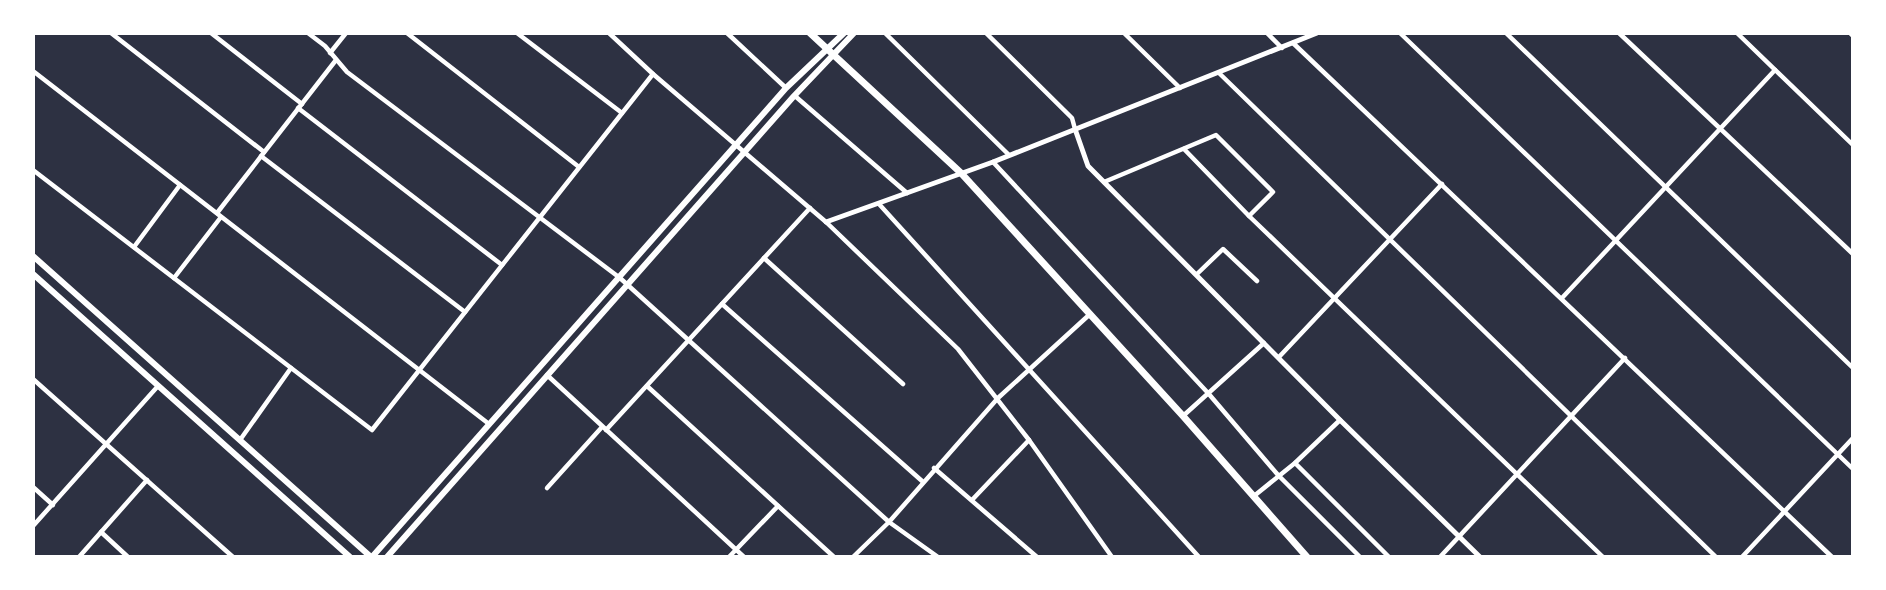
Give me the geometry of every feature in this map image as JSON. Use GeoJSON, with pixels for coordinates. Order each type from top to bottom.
{"type":"FeatureCollection","features":[{"type":"Feature","properties":{"kind":"main road"},"geometry":{"type":"LineString","coordinates":[[810,33],[961,173],[1183,416],[1307,557]]}},
{"type":"Feature","properties":{"kind":"main road"},"geometry":{"type":"LineString","coordinates":[[33,256],[372,557],[786,88],[844,33]]}},
{"type":"Feature","properties":{"kind":"main road"},"geometry":{"type":"LineString","coordinates":[[387,557],[794,96],[854,33]]}},
{"type":"Feature","properties":{"kind":"main road"},"geometry":{"type":"LineString","coordinates":[[33,274],[350,557]]}},
{"type":"Feature","properties":{"kind":"street"},"geometry":{"type":"LineString","coordinates":[[111,33],[465,312]]}},
{"type":"Feature","properties":{"kind":"street"},"geometry":{"type":"LineString","coordinates":[[211,33],[502,265]]}},
{"type":"Feature","properties":{"kind":"street"},"geometry":{"type":"LineString","coordinates":[[309,33],[347,72],[629,285],[889,522],[938,557]]}},
{"type":"Feature","properties":{"kind":"street"},"geometry":{"type":"LineString","coordinates":[[330,53],[346,33]]}},
{"type":"Feature","properties":{"kind":"street"},"geometry":{"type":"LineString","coordinates":[[407,33],[579,167]]}},
{"type":"Feature","properties":{"kind":"street"},"geometry":{"type":"LineString","coordinates":[[517,33],[622,114]]}},
{"type":"Feature","properties":{"kind":"street"},"geometry":{"type":"LineString","coordinates":[[609,33],[826,222],[958,349],[998,398],[1112,557]]}},
{"type":"Feature","properties":{"kind":"street"},"geometry":{"type":"LineString","coordinates":[[727,33],[786,88]]}},
{"type":"Feature","properties":{"kind":"street"},"geometry":{"type":"LineString","coordinates":[[884,33],[1009,155]]}},
{"type":"Feature","properties":{"kind":"street"},"geometry":{"type":"LineString","coordinates":[[986,33],[1072,118],[1088,166],[1480,557]]}},
{"type":"Feature","properties":{"kind":"street"},"geometry":{"type":"LineString","coordinates":[[1124,33],[1180,88]]}},
{"type":"Feature","properties":{"kind":"street"},"geometry":{"type":"LineString","coordinates":[[1268,33],[1282,48]]}},
{"type":"Feature","properties":{"kind":"street"},"geometry":{"type":"LineString","coordinates":[[826,222],[993,162],[1317,33]]}},
{"type":"Feature","properties":{"kind":"street"},"geometry":{"type":"LineString","coordinates":[[1400,33],[1853,469]]}},
{"type":"Feature","properties":{"kind":"street"},"geometry":{"type":"LineString","coordinates":[[1506,33],[1853,368]]}},
{"type":"Feature","properties":{"kind":"street"},"geometry":{"type":"LineString","coordinates":[[1619,33],[1853,254]]}},
{"type":"Feature","properties":{"kind":"street"},"geometry":{"type":"LineString","coordinates":[[1737,33],[1853,145]]}},
{"type":"Feature","properties":{"kind":"street"},"geometry":{"type":"LineString","coordinates":[[1293,43],[1832,557]]}},
{"type":"Feature","properties":{"kind":"street"},"geometry":{"type":"LineString","coordinates":[[174,278],[263,154],[336,60]]}},
{"type":"Feature","properties":{"kind":"street"},"geometry":{"type":"LineString","coordinates":[[1562,298],[1775,70]]}},
{"type":"Feature","properties":{"kind":"street"},"geometry":{"type":"LineString","coordinates":[[33,71],[490,424]]}},
{"type":"Feature","properties":{"kind":"street"},"geometry":{"type":"LineString","coordinates":[[1219,72],[1716,557]]}},
{"type":"Feature","properties":{"kind":"street"},"geometry":{"type":"LineString","coordinates":[[33,170],[372,430],[653,74]]}},
{"type":"Feature","properties":{"kind":"street"},"geometry":{"type":"LineString","coordinates":[[794,96],[908,193]]}},
{"type":"Feature","properties":{"kind":"street"},"geometry":{"type":"LineString","coordinates":[[1104,182],[1216,135],[1273,192],[1250,216]]}},
{"type":"Feature","properties":{"kind":"street"},"geometry":{"type":"LineString","coordinates":[[1184,149],[1603,557]]}},
{"type":"Feature","properties":{"kind":"street"},"geometry":{"type":"LineString","coordinates":[[993,162],[1208,393],[1278,475],[1360,557]]}},
{"type":"Feature","properties":{"kind":"street"},"geometry":{"type":"LineString","coordinates":[[1279,357],[1442,184]]}},
{"type":"Feature","properties":{"kind":"street"},"geometry":{"type":"LineString","coordinates":[[134,247],[180,185]]}},
{"type":"Feature","properties":{"kind":"street"},"geometry":{"type":"LineString","coordinates":[[879,204],[1199,557]]}},
{"type":"Feature","properties":{"kind":"street"},"geometry":{"type":"LineString","coordinates":[[547,488],[647,386],[810,208]]}},
{"type":"Feature","properties":{"kind":"street"},"geometry":{"type":"LineString","coordinates":[[1197,274],[1223,249],[1257,281]]}},
{"type":"Feature","properties":{"kind":"street"},"geometry":{"type":"LineString","coordinates":[[764,258],[903,384]]}},
{"type":"Feature","properties":{"kind":"street"},"geometry":{"type":"LineString","coordinates":[[722,304],[922,481]]}},
{"type":"Feature","properties":{"kind":"street"},"geometry":{"type":"LineString","coordinates":[[853,557],[889,522],[922,481],[998,398],[1089,315]]}},
{"type":"Feature","properties":{"kind":"street"},"geometry":{"type":"LineString","coordinates":[[1183,416],[1265,342]]}},
{"type":"Feature","properties":{"kind":"street"},"geometry":{"type":"LineString","coordinates":[[1440,557],[1625,358]]}},
{"type":"Feature","properties":{"kind":"street"},"geometry":{"type":"LineString","coordinates":[[240,440],[291,368]]}},
{"type":"Feature","properties":{"kind":"street"},"geometry":{"type":"LineString","coordinates":[[547,375],[744,557]]}},
{"type":"Feature","properties":{"kind":"street"},"geometry":{"type":"LineString","coordinates":[[33,379],[233,557]]}},
{"type":"Feature","properties":{"kind":"street"},"geometry":{"type":"LineString","coordinates":[[33,526],[159,386]]}},
{"type":"Feature","properties":{"kind":"street"},"geometry":{"type":"LineString","coordinates":[[647,386],[834,557]]}},
{"type":"Feature","properties":{"kind":"street"},"geometry":{"type":"LineString","coordinates":[[1253,497],[1295,463],[1340,420]]}},
{"type":"Feature","properties":{"kind":"street"},"geometry":{"type":"LineString","coordinates":[[1742,557],[1853,438]]}},
{"type":"Feature","properties":{"kind":"street"},"geometry":{"type":"LineString","coordinates":[[972,500],[1029,440]]}},
{"type":"Feature","properties":{"kind":"street"},"geometry":{"type":"LineString","coordinates":[[1295,463],[1389,557]]}},
{"type":"Feature","properties":{"kind":"street"},"geometry":{"type":"LineString","coordinates":[[934,468],[1037,557]]}},
{"type":"Feature","properties":{"kind":"street"},"geometry":{"type":"LineString","coordinates":[[79,557],[147,480]]}},
{"type":"Feature","properties":{"kind":"street"},"geometry":{"type":"LineString","coordinates":[[33,487],[53,505]]}},
{"type":"Feature","properties":{"kind":"street"},"geometry":{"type":"LineString","coordinates":[[729,557],[778,506]]}},
{"type":"Feature","properties":{"kind":"street"},"geometry":{"type":"LineString","coordinates":[[101,532],[128,557]]}}]}
